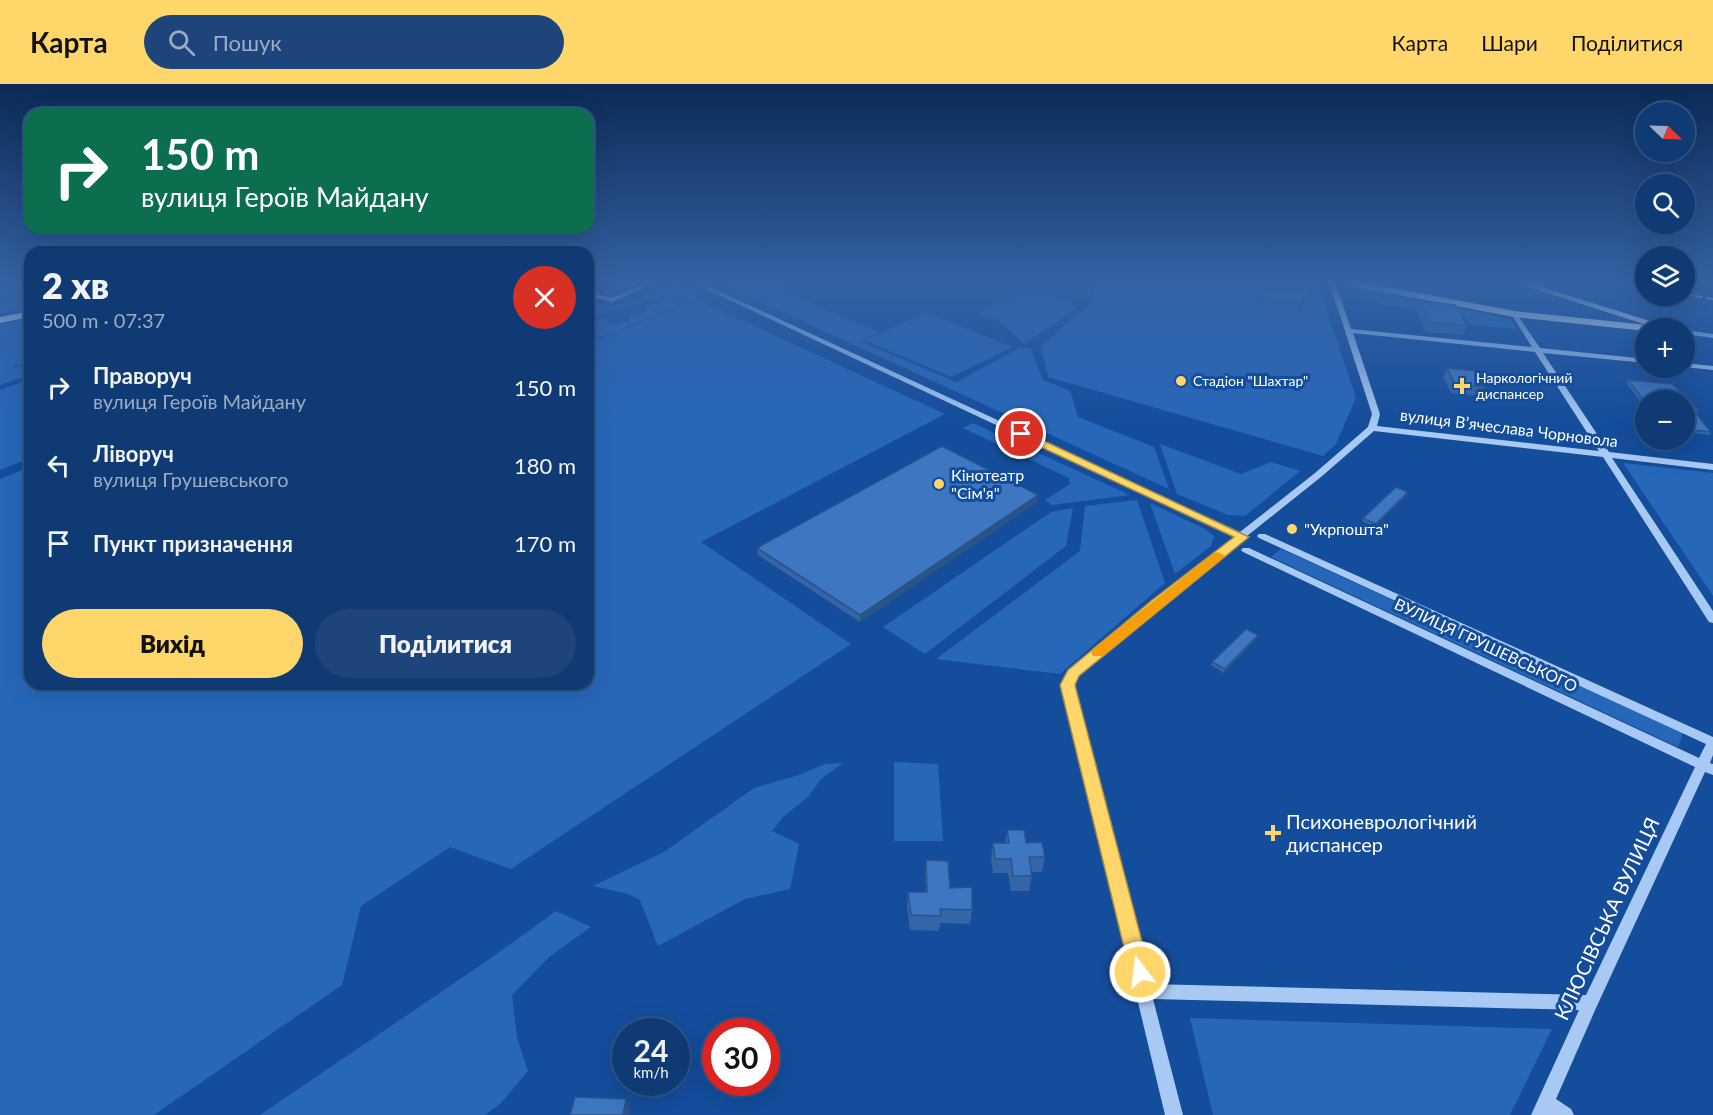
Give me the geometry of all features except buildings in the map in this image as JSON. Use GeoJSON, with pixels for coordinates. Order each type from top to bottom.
{"type":"FeatureCollection","features":[{"type":"Feature","properties":{"kind":"street"},"geometry":{"type":"LineString","coordinates":[[798,330],[1243,537]]}},
{"type":"Feature","properties":{"kind":"street"},"geometry":{"type":"LineString","coordinates":[[1525,330],[1713,619]]}},
{"type":"Feature","properties":{"kind":"street"},"geometry":{"type":"LineString","coordinates":[[1174,1115],[1068,685],[1073,673],[1155,604],[1243,537],[1372,428],[1376,414],[1349,331],[1635,360]]}},
{"type":"Feature","properties":{"kind":"street"},"geometry":{"type":"LineString","coordinates":[[1695,334],[1713,336]]}},
{"type":"Feature","properties":{"kind":"street"},"geometry":{"type":"LineString","coordinates":[[1695,366],[1713,368]]}},
{"type":"Feature","properties":{"kind":"street","name":"вулиця Вʼячеслава Чорновола"},"geometry":{"type":"LineString","coordinates":[[1372,428],[1713,467]]}},
{"type":"Feature","properties":{"kind":"street","name":"ВУЛИЦЯ ГРУШЕВСЬКОГО"},"geometry":{"type":"LineString","coordinates":[[1262,536],[1713,742]]}},
{"type":"Feature","properties":{"kind":"street","name":"ВУЛИЦЯ ГРУШЕВСЬКОГО"},"geometry":{"type":"LineString","coordinates":[[1246,550],[1708,767]]}},
{"type":"Feature","properties":{"kind":"street","name":"КЛЮСІВСЬКА ВУЛИЦЯ"},"geometry":{"type":"LineString","coordinates":[[1543,1108],[1590,1003],[1708,767],[1713,742]]}},
{"type":"Feature","properties":{"kind":"street"},"geometry":{"type":"LineString","coordinates":[[1144,991],[1590,1003]]}},
{"type":"Feature","properties":{"kind":"street"},"geometry":{"type":"LineString","coordinates":[[1543,1108],[1565,1115]]}},
{"type":"Feature","properties":{"kind":"shaded area"},"geometry":{"type":"Polygon","coordinates":[[[0,330],[24,330],[24,363],[7,370],[24,364],[24,376],[0,385],[0,330]]]}},
{"type":"Feature","properties":{"kind":"shaded area"},"geometry":{"type":"Polygon","coordinates":[[[594,330],[618,330],[594,338],[594,330]]]}},
{"type":"Feature","properties":{"kind":"shaded area"},"geometry":{"type":"Polygon","coordinates":[[[621,330],[763,330],[945,414],[701,542],[851,644],[511,869],[450,847],[361,906],[342,985],[154,1115],[0,1115],[0,479],[24,469],[24,690],[594,690],[594,339],[621,330]]]}},
{"type":"Feature","properties":{"kind":"shaded area"},"geometry":{"type":"Polygon","coordinates":[[[821,330],[874,330],[879,332],[860,341],[956,382],[1020,348],[1030,348],[1043,380],[1070,391],[1078,417],[1154,447],[1169,489],[821,330]]]}},
{"type":"Feature","properties":{"kind":"shaded area"},"geometry":{"type":"Polygon","coordinates":[[[887,330],[970,330],[1013,347],[951,377],[864,340],[887,330]]]}},
{"type":"Feature","properties":{"kind":"shaded area"},"geometry":{"type":"Polygon","coordinates":[[[1010,330],[1044,330],[1024,344],[1010,330]]]}},
{"type":"Feature","properties":{"kind":"shaded area","name":"Стадіон \"Шахтар\""},"geometry":{"type":"Polygon","coordinates":[[[1060,330],[1334,330],[1356,398],[1336,444],[1323,456],[1048,377],[1041,346],[1060,330]]]}},
{"type":"Feature","properties":{"kind":"shaded area"},"geometry":{"type":"Polygon","coordinates":[[[24,381],[24,460],[0,470],[0,390],[24,381]]]}},
{"type":"Feature","properties":{"kind":"shaded area"},"geometry":{"type":"Polygon","coordinates":[[[973,423],[1130,495],[1052,505],[1045,500],[1070,484],[1069,478],[963,428],[973,423]]]}},
{"type":"Feature","properties":{"kind":"shaded area"},"geometry":{"type":"Polygon","coordinates":[[[1160,444],[1241,474],[1271,462],[1300,471],[1245,516],[1228,515],[1177,494],[1160,444]]]}},
{"type":"Feature","properties":{"kind":"shaded area"},"geometry":{"type":"Polygon","coordinates":[[[1623,463],[1713,473],[1713,596],[1623,463]]]}},
{"type":"Feature","properties":{"kind":"shaded area"},"geometry":{"type":"Polygon","coordinates":[[[1137,500],[1165,583],[1060,674],[936,659],[1080,551],[1085,506],[1137,500]]]}},
{"type":"Feature","properties":{"kind":"shaded area"},"geometry":{"type":"Polygon","coordinates":[[[1150,503],[1205,529],[1214,536],[1211,546],[1175,574],[1150,503]]]}},
{"type":"Feature","properties":{"kind":"shaded area"},"geometry":{"type":"Polygon","coordinates":[[[1073,508],[1066,546],[925,654],[883,627],[1051,512],[1073,508]]]}},
{"type":"Feature","properties":{"kind":"shaded area"},"geometry":{"type":"Polygon","coordinates":[[[1281,549],[1683,733],[1678,747],[1271,557],[1281,549]]]}},
{"type":"Feature","properties":{"kind":"shaded area"},"geometry":{"type":"Polygon","coordinates":[[[894,762],[938,764],[943,841],[894,841],[894,762]]]}},
{"type":"Feature","properties":{"kind":"shaded area"},"geometry":{"type":"Polygon","coordinates":[[[843,763],[821,779],[808,797],[783,817],[772,831],[799,844],[790,889],[745,899],[658,946],[640,900],[628,894],[593,886],[664,852],[754,788],[799,775],[825,764],[843,763]]]}},
{"type":"Feature","properties":{"kind":"shaded area"},"geometry":{"type":"Polygon","coordinates":[[[556,911],[591,927],[549,957],[512,995],[517,1038],[528,1071],[501,1103],[485,1115],[260,1115],[491,958],[556,911]]]}},
{"type":"Feature","properties":{"kind":"shaded area"},"geometry":{"type":"Polygon","coordinates":[[[1190,1018],[1552,1029],[1510,1115],[1213,1115],[1190,1018]]]}},
{"type":"Feature","properties":{"kind":"slow traffic"},"geometry":{"type":"LineString","coordinates":[[1098,652],[1155,604],[1218,556]]}},
{"type":"Feature","properties":{"kind":"place","name":"Стадіон \"Шахтар\""},"geometry":{"type":"Point","coordinates":[1181,381]}},
{"type":"Feature","properties":{"kind":"place","name":"Наркологічний диспансер"},"geometry":{"type":"Point","coordinates":[1462,386]}},
{"type":"Feature","properties":{"kind":"place","name":"Кінотеатр \"Сім'я\""},"geometry":{"type":"Point","coordinates":[939,484]}},
{"type":"Feature","properties":{"kind":"place","name":"\"Укрпошта\""},"geometry":{"type":"Point","coordinates":[1292,529]}},
{"type":"Feature","properties":{"kind":"place","name":"Психоневрологічний диспансер"},"geometry":{"type":"Point","coordinates":[1273,833]}},
{"type":"Feature","properties":{"kind":"route"},"geometry":{"type":"LineString","coordinates":[[1021,434],[1243,537],[1155,604],[1073,673],[1068,685],[1140,972]]}}]}
